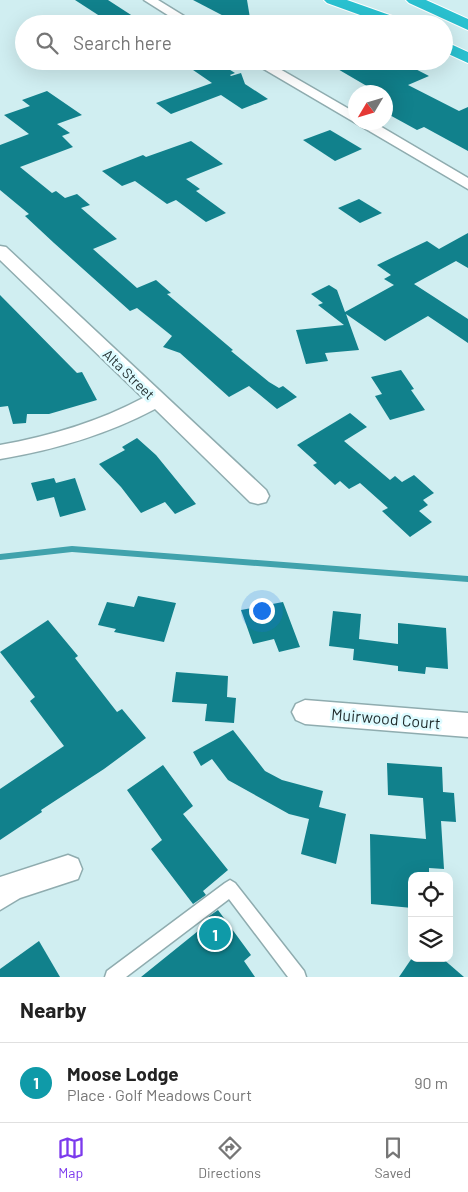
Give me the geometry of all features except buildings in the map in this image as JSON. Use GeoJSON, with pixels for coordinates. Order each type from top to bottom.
{"type":"FeatureCollection","features":[{"type":"Feature","properties":{"kind":"highway"},"geometry":{"type":"LineString","coordinates":[[332,0],[375,15]]}},
{"type":"Feature","properties":{"kind":"highway"},"geometry":{"type":"LineString","coordinates":[[348,0],[380,15]]}},
{"type":"Feature","properties":{"kind":"highway"},"geometry":{"type":"LineString","coordinates":[[414,0],[446,15]]}},
{"type":"Feature","properties":{"kind":"highway"},"geometry":{"type":"LineString","coordinates":[[440,0],[468,14]]}},
{"type":"Feature","properties":{"kind":"highway"},"geometry":{"type":"LineString","coordinates":[[453,18],[468,25]]}},
{"type":"Feature","properties":{"kind":"highway"},"geometry":{"type":"LineString","coordinates":[[453,50],[468,58]]}},
{"type":"Feature","properties":{"kind":"street"},"geometry":{"type":"LineString","coordinates":[[150,0],[176,15]]}},
{"type":"Feature","properties":{"kind":"street"},"geometry":{"type":"LineString","coordinates":[[272,70],[348,114]]}},
{"type":"Feature","properties":{"kind":"street"},"geometry":{"type":"LineString","coordinates":[[376,130],[468,184]]}},
{"type":"Feature","properties":{"kind":"street","name":"Alta Street"},"geometry":{"type":"LineString","coordinates":[[0,251],[258,496]]}},
{"type":"Feature","properties":{"kind":"street"},"geometry":{"type":"LineString","coordinates":[[0,452],[44,445],[90,431],[134,413],[156,400]]}},
{"type":"Feature","properties":{"kind":"street","name":"Muirwood Court"},"geometry":{"type":"LineString","coordinates":[[305,712],[468,725]]}},
{"type":"Feature","properties":{"kind":"street"},"geometry":{"type":"LineString","coordinates":[[0,895],[12,886],[68,869]]}},
{"type":"Feature","properties":{"kind":"lane"},"geometry":{"type":"LineString","coordinates":[[113,977],[230,888],[297,977]]}},
{"type":"Feature","properties":{"kind":"waterway"},"geometry":{"type":"LineString","coordinates":[[0,557],[72,549],[468,579]]}},
{"type":"Feature","properties":{"kind":"place","name":"Moose Lodge"},"geometry":{"type":"Point","coordinates":[215,934]}}]}
